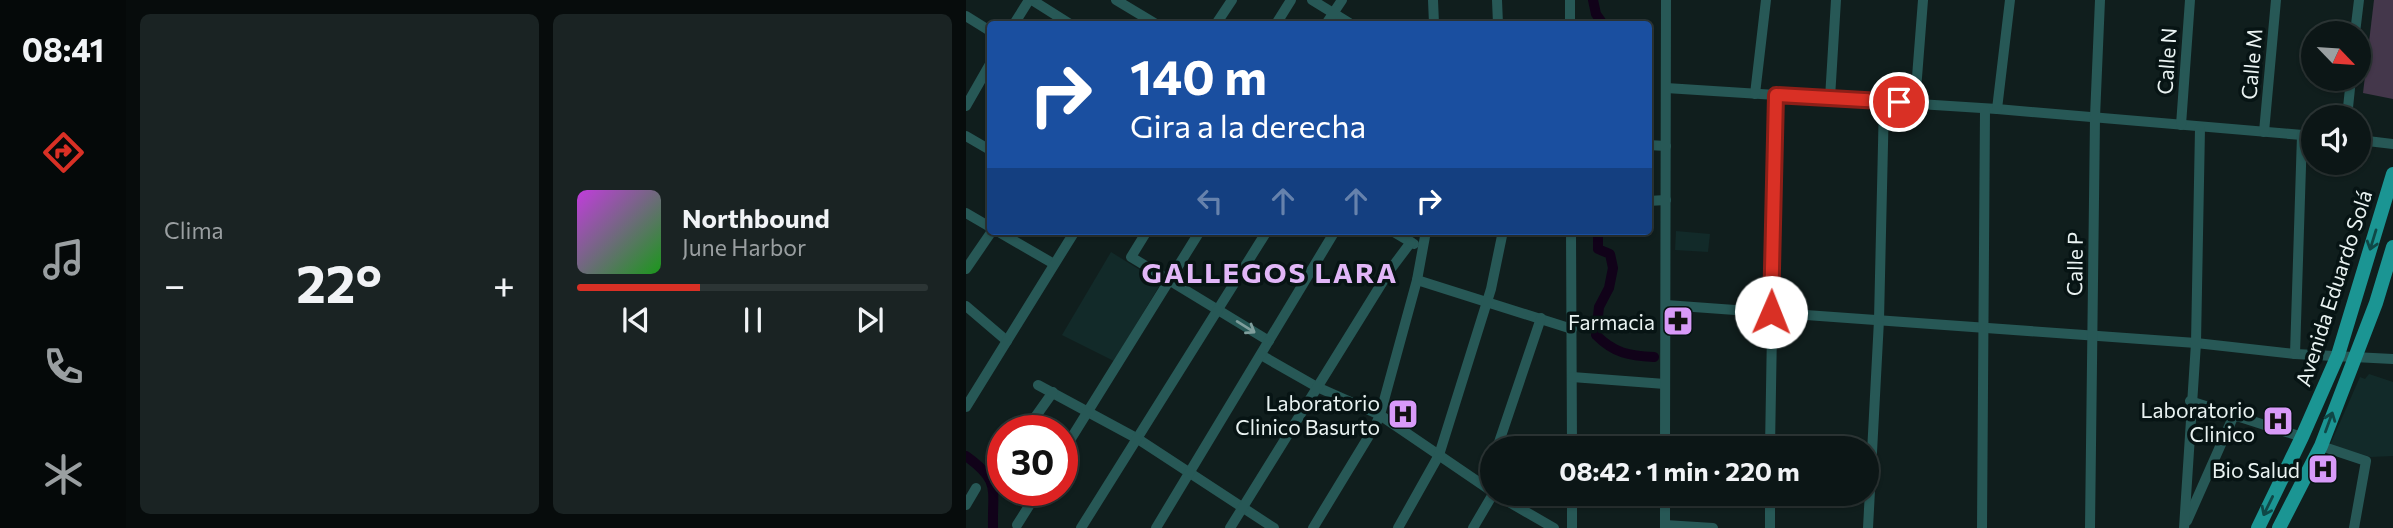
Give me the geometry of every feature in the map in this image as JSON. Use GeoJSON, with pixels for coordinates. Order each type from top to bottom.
{"type":"FeatureCollection","features":[{"type":"Feature","properties":{"kind":"main road","name":"Avenida Eduardo Solá"},"geometry":{"type":"LineString","coordinates":[[2258,528],[2338,355],[2393,174]]}},
{"type":"Feature","properties":{"kind":"main road","name":"Avenida Eduardo Solá"},"geometry":{"type":"LineString","coordinates":[[2279,528],[2321,446],[2357,356],[2393,247]]}},
{"type":"Feature","properties":{"kind":"street"},"geometry":{"type":"LineString","coordinates":[[1016,21],[1030,0],[1065,21]]}},
{"type":"Feature","properties":{"kind":"street"},"geometry":{"type":"LineString","coordinates":[[1116,0],[1151,21]]}},
{"type":"Feature","properties":{"kind":"street"},"geometry":{"type":"LineString","coordinates":[[1218,21],[1231,0]]}},
{"type":"Feature","properties":{"kind":"street"},"geometry":{"type":"LineString","coordinates":[[1278,21],[1291,0]]}},
{"type":"Feature","properties":{"kind":"street"},"geometry":{"type":"LineString","coordinates":[[1312,0],[1347,21]]}},
{"type":"Feature","properties":{"kind":"street"},"geometry":{"type":"LineString","coordinates":[[1328,21],[1342,0]]}},
{"type":"Feature","properties":{"kind":"street"},"geometry":{"type":"LineString","coordinates":[[1433,0],[1434,21]]}},
{"type":"Feature","properties":{"kind":"street"},"geometry":{"type":"LineString","coordinates":[[1497,0],[1498,21]]}},
{"type":"Feature","properties":{"kind":"street"},"geometry":{"type":"LineString","coordinates":[[1570,0],[1570,21]]}},
{"type":"Feature","properties":{"kind":"street"},"geometry":{"type":"LineString","coordinates":[[1665,436],[1666,0]]}},
{"type":"Feature","properties":{"kind":"street"},"geometry":{"type":"LineString","coordinates":[[1755,94],[1766,0]]}},
{"type":"Feature","properties":{"kind":"street"},"geometry":{"type":"LineString","coordinates":[[1830,98],[1836,0]]}},
{"type":"Feature","properties":{"kind":"street"},"geometry":{"type":"LineString","coordinates":[[1914,103],[1923,0]]}},
{"type":"Feature","properties":{"kind":"street"},"geometry":{"type":"LineString","coordinates":[[1997,109],[2010,0]]}},
{"type":"Feature","properties":{"kind":"street","name":"Calle P"},"geometry":{"type":"LineString","coordinates":[[2090,528],[2095,117],[2100,0]]}},
{"type":"Feature","properties":{"kind":"street","name":"Calle N"},"geometry":{"type":"LineString","coordinates":[[2180,125],[2190,0]]}},
{"type":"Feature","properties":{"kind":"street","name":"Calle M"},"geometry":{"type":"LineString","coordinates":[[2264,132],[2276,0]]}},
{"type":"Feature","properties":{"kind":"street"},"geometry":{"type":"LineString","coordinates":[[2356,21],[2359,0]]}},
{"type":"Feature","properties":{"kind":"street"},"geometry":{"type":"LineString","coordinates":[[966,16],[987,29]]}},
{"type":"Feature","properties":{"kind":"street"},"geometry":{"type":"LineString","coordinates":[[967,102],[987,74]]}},
{"type":"Feature","properties":{"kind":"street"},"geometry":{"type":"LineString","coordinates":[[1666,88],[1997,109],[2301,135]]}},
{"type":"Feature","properties":{"kind":"street"},"geometry":{"type":"LineString","coordinates":[[1770,436],[1776,95]]}},
{"type":"Feature","properties":{"kind":"street"},"geometry":{"type":"LineString","coordinates":[[1868,528],[1879,320],[1884,101]]}},
{"type":"Feature","properties":{"kind":"street"},"geometry":{"type":"LineString","coordinates":[[1982,528],[1985,110]]}},
{"type":"Feature","properties":{"kind":"street"},"geometry":{"type":"LineString","coordinates":[[2184,528],[2190,401],[2196,343],[2200,128]]}},
{"type":"Feature","properties":{"kind":"street"},"geometry":{"type":"LineString","coordinates":[[966,136],[987,148]]}},
{"type":"Feature","properties":{"kind":"street"},"geometry":{"type":"LineString","coordinates":[[2371,141],[2393,144]]}},
{"type":"Feature","properties":{"kind":"street"},"geometry":{"type":"LineString","coordinates":[[1652,145],[1666,146]]}},
{"type":"Feature","properties":{"kind":"street"},"geometry":{"type":"LineString","coordinates":[[2295,354],[2306,175]]}},
{"type":"Feature","properties":{"kind":"street"},"geometry":{"type":"LineString","coordinates":[[1652,201],[1666,200]]}},
{"type":"Feature","properties":{"kind":"street"},"geometry":{"type":"LineString","coordinates":[[966,213],[987,226]]}},
{"type":"Feature","properties":{"kind":"street"},"geometry":{"type":"LineString","coordinates":[[966,269],[987,235]]}},
{"type":"Feature","properties":{"kind":"street"},"geometry":{"type":"LineString","coordinates":[[1005,235],[1054,264]]}},
{"type":"Feature","properties":{"kind":"street"},"geometry":{"type":"LineString","coordinates":[[966,407],[1072,235]]}},
{"type":"Feature","properties":{"kind":"street"},"geometry":{"type":"LineString","coordinates":[[1144,235],[1130,257],[1269,341]]}},
{"type":"Feature","properties":{"kind":"street"},"geometry":{"type":"LineString","coordinates":[[1078,428],[1198,235]]}},
{"type":"Feature","properties":{"kind":"street"},"geometry":{"type":"LineString","coordinates":[[1081,528],[1265,235]]}},
{"type":"Feature","properties":{"kind":"street"},"geometry":{"type":"LineString","coordinates":[[1156,528],[1333,235]]}},
{"type":"Feature","properties":{"kind":"street"},"geometry":{"type":"LineString","coordinates":[[1399,235],[1423,250]]}},
{"type":"Feature","properties":{"kind":"street"},"geometry":{"type":"LineString","coordinates":[[1312,528],[1376,426],[1417,280],[1425,235]]}},
{"type":"Feature","properties":{"kind":"street"},"geometry":{"type":"LineString","coordinates":[[1398,528],[1439,455],[1488,302],[1502,235]]}},
{"type":"Feature","properties":{"kind":"street"},"geometry":{"type":"LineString","coordinates":[[1572,235],[1572,436]]}},
{"type":"Feature","properties":{"kind":"street"},"geometry":{"type":"LineString","coordinates":[[1230,528],[1410,242]]}},
{"type":"Feature","properties":{"kind":"street"},"geometry":{"type":"LineString","coordinates":[[1417,280],[1572,329]]}},
{"type":"Feature","properties":{"kind":"street"},"geometry":{"type":"LineString","coordinates":[[1666,304],[2196,343],[2295,354],[2393,359]]}},
{"type":"Feature","properties":{"kind":"street"},"geometry":{"type":"LineString","coordinates":[[966,306],[1007,341]]}},
{"type":"Feature","properties":{"kind":"street"},"geometry":{"type":"LineString","coordinates":[[1501,436],[1541,318]]}},
{"type":"Feature","properties":{"kind":"street"},"geometry":{"type":"LineString","coordinates":[[1261,355],[1317,387],[1380,415],[1480,483]]}},
{"type":"Feature","properties":{"kind":"street"},"geometry":{"type":"LineString","coordinates":[[1572,376],[1665,384]]}},
{"type":"Feature","properties":{"kind":"street"},"geometry":{"type":"LineString","coordinates":[[1038,385],[1138,439],[1274,528]]}},
{"type":"Feature","properties":{"kind":"street"},"geometry":{"type":"LineString","coordinates":[[1037,415],[1053,393]]}},
{"type":"Feature","properties":{"kind":"street"},"geometry":{"type":"LineString","coordinates":[[2190,401],[2302,437]]}},
{"type":"Feature","properties":{"kind":"street"},"geometry":{"type":"LineString","coordinates":[[2184,528],[2234,415]]}},
{"type":"Feature","properties":{"kind":"street"},"geometry":{"type":"LineString","coordinates":[[2321,446],[2367,461],[2354,528]]}},
{"type":"Feature","properties":{"kind":"street"},"geometry":{"type":"LineString","coordinates":[[966,505],[976,488]]}},
{"type":"Feature","properties":{"kind":"street"},"geometry":{"type":"LineString","coordinates":[[1017,525],[1029,506]]}},
{"type":"Feature","properties":{"kind":"street"},"geometry":{"type":"LineString","coordinates":[[1473,528],[1484,506]]}},
{"type":"Feature","properties":{"kind":"street"},"geometry":{"type":"LineString","coordinates":[[1516,506],[1550,527]]}},
{"type":"Feature","properties":{"kind":"street"},"geometry":{"type":"LineString","coordinates":[[1572,506],[1572,528]]}},
{"type":"Feature","properties":{"kind":"street"},"geometry":{"type":"LineString","coordinates":[[1665,506],[1665,526],[1713,528]]}},
{"type":"Feature","properties":{"kind":"street"},"geometry":{"type":"LineString","coordinates":[[1770,506],[1770,528]]}},
{"type":"Feature","properties":{"kind":"shaded area"},"geometry":{"type":"Polygon","coordinates":[[[2374,0],[2393,0],[2393,99],[2363,93],[2371,91],[2371,25],[2374,0]]]}},
{"type":"Feature","properties":{"kind":"shaded area"},"geometry":{"type":"Polygon","coordinates":[[[1676,231],[1710,234],[1708,252],[1675,250],[1676,231]]]}},
{"type":"Feature","properties":{"kind":"shaded area"},"geometry":{"type":"Polygon","coordinates":[[[1111,252],[1161,283],[1114,361],[1062,335],[1111,252]]]}},
{"type":"Feature","properties":{"kind":"shaded area"},"geometry":{"type":"Polygon","coordinates":[[[2369,374],[2393,382],[2393,456],[2371,457],[2330,445],[2360,377],[2365,379],[2369,374]]]}},
{"type":"Feature","properties":{"kind":"waterway"},"geometry":{"type":"LineString","coordinates":[[1593,0],[1596,14],[1601,21]]}},
{"type":"Feature","properties":{"kind":"waterway"},"geometry":{"type":"LineString","coordinates":[[1598,235],[1598,249],[1610,254],[1613,268],[1609,288],[1599,307],[1596,335],[1622,352],[1654,357]]}},
{"type":"Feature","properties":{"kind":"waterway"},"geometry":{"type":"LineString","coordinates":[[966,456],[990,479],[993,528]]}},
{"type":"Feature","properties":{"kind":"place","name":"Farmacia"},"geometry":{"type":"Point","coordinates":[1678,321]}},
{"type":"Feature","properties":{"kind":"place","name":"Laboratorio Clinico Basurto"},"geometry":{"type":"Point","coordinates":[1403,414]}},
{"type":"Feature","properties":{"kind":"place","name":"Laboratorio Clinico"},"geometry":{"type":"Point","coordinates":[2278,421]}},
{"type":"Feature","properties":{"kind":"place","name":"Bio Salud"},"geometry":{"type":"Point","coordinates":[2323,469]}},
{"type":"Feature","properties":{"kind":"district","name":"GALLEGOS LARA"},"geometry":{"type":"Point","coordinates":[1270,272]}},
{"type":"Feature","properties":{"kind":"route"},"geometry":{"type":"LineString","coordinates":[[1771,312],[1776,95],[1899,102]]}}]}
